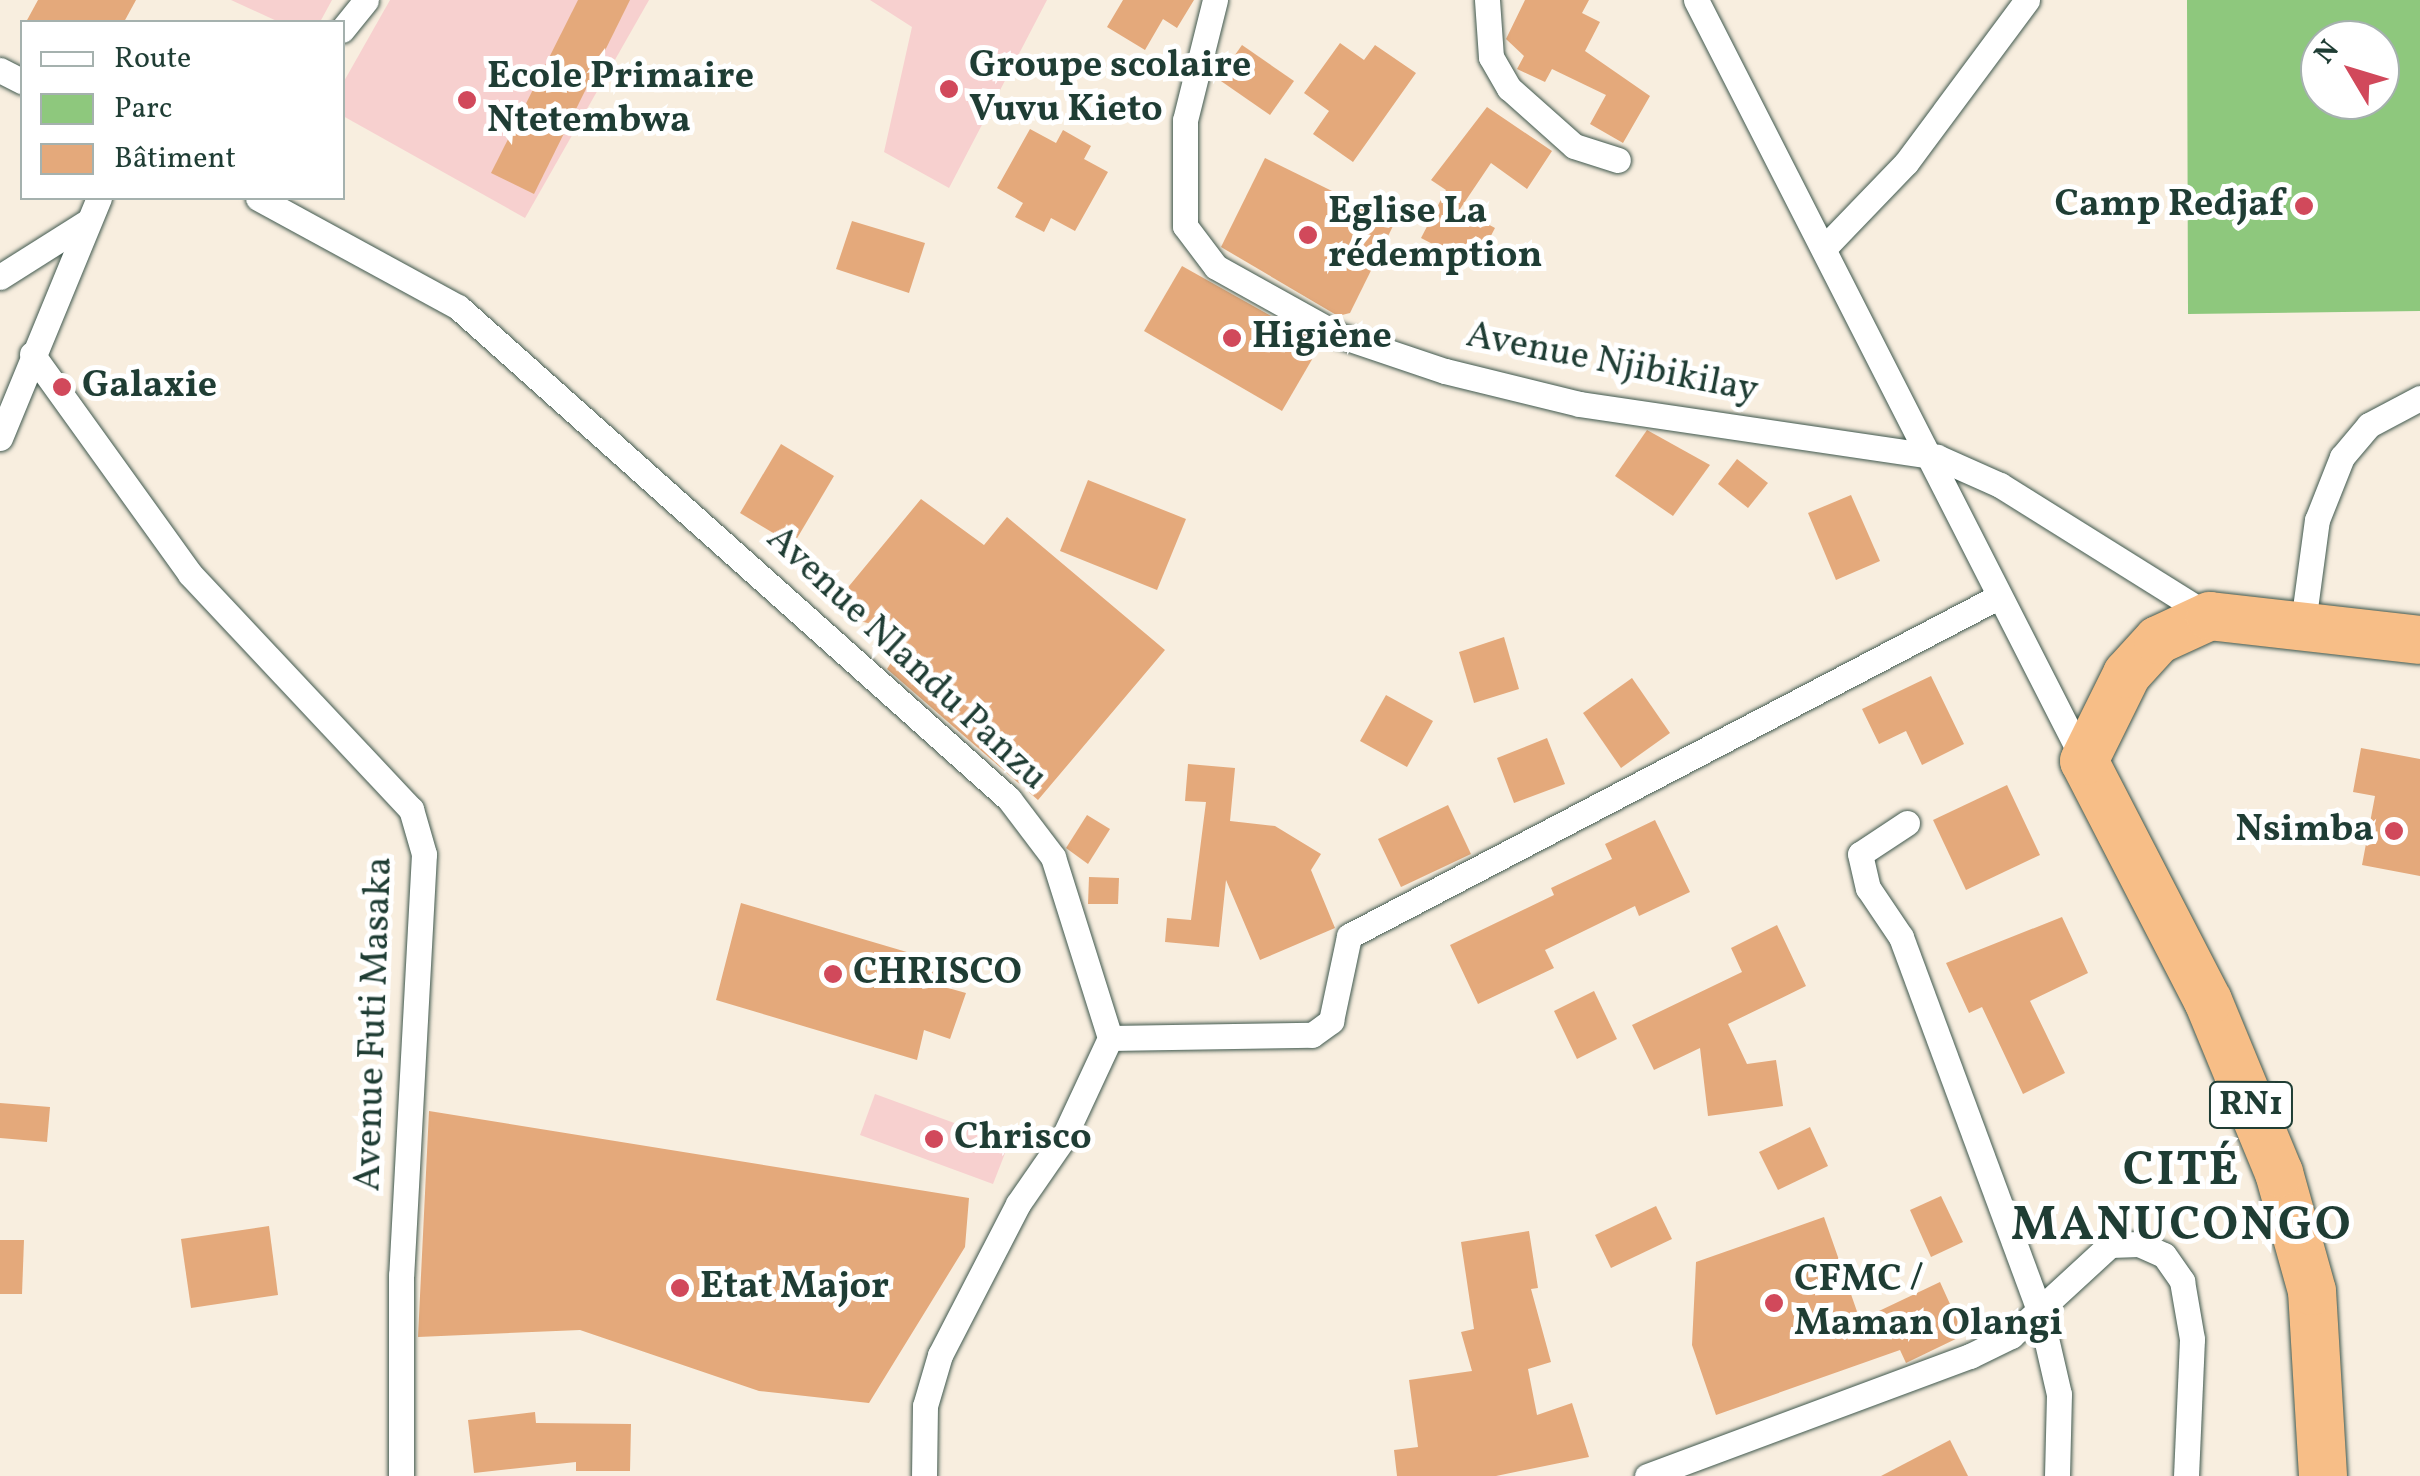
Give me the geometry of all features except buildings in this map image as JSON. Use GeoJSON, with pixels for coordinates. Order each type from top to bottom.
{"type":"FeatureCollection","features":[{"type":"Feature","properties":{"kind":"highway"},"geometry":{"type":"LineString","coordinates":[[2084,761],[2127,674],[2158,640],[2210,616],[2303,623],[2420,640]]}},
{"type":"Feature","properties":{"kind":"highway","name":"RN1"},"geometry":{"type":"LineString","coordinates":[[2084,761],[2208,1002],[2278,1172],[2312,1291],[2323,1476]]}},
{"type":"Feature","properties":{"kind":"street"},"geometry":{"type":"LineString","coordinates":[[345,26],[366,0]]}},
{"type":"Feature","properties":{"kind":"street","name":"Avenue Njibikilay"},"geometry":{"type":"LineString","coordinates":[[1215,0],[1185,120],[1185,226],[1216,268],[1338,335],[1445,372],[1579,404],[1937,457],[2000,485],[2210,616]]}},
{"type":"Feature","properties":{"kind":"street"},"geometry":{"type":"LineString","coordinates":[[1488,0],[1491,56],[1509,88],[1574,146],[1618,160]]}},
{"type":"Feature","properties":{"kind":"street"},"geometry":{"type":"LineString","coordinates":[[1696,0],[1937,457],[1996,598],[2084,761]]}},
{"type":"Feature","properties":{"kind":"street"},"geometry":{"type":"LineString","coordinates":[[1826,246],[1906,164],[2027,0]]}},
{"type":"Feature","properties":{"kind":"street"},"geometry":{"type":"LineString","coordinates":[[0,438],[98,200]]}},
{"type":"Feature","properties":{"kind":"street","name":"Avenue Nlandu Panzu"},"geometry":{"type":"LineString","coordinates":[[262,200],[458,307],[1008,799],[1053,857],[1110,1038]]}},
{"type":"Feature","properties":{"kind":"street"},"geometry":{"type":"LineString","coordinates":[[0,278],[87,222]]}},
{"type":"Feature","properties":{"kind":"street","name":"Avenue Futi Masaka"},"geometry":{"type":"LineString","coordinates":[[32,354],[190,574],[411,809],[424,854],[401,1276],[401,1476]]}},
{"type":"Feature","properties":{"kind":"street"},"geometry":{"type":"LineString","coordinates":[[2303,623],[2317,520],[2342,457],[2369,425],[2420,398]]}},
{"type":"Feature","properties":{"kind":"street"},"geometry":{"type":"LineString","coordinates":[[924,1476],[925,1406],[940,1354],[1018,1204],[1064,1139],[1110,1038],[1312,1035],[1330,1021],[1349,936],[1996,598]]}},
{"type":"Feature","properties":{"kind":"street"},"geometry":{"type":"LineString","coordinates":[[1906,823],[1860,854],[1868,888],[1901,936],[2040,1312],[2058,1394],[2057,1476]]}},
{"type":"Feature","properties":{"kind":"street"},"geometry":{"type":"LineString","coordinates":[[1647,1476],[1970,1356],[2040,1312],[2110,1245],[2164,1255],[2182,1281],[2192,1338],[2186,1476]]}},
{"type":"Feature","properties":{"kind":"shaded area"},"geometry":{"type":"Polygon","coordinates":[[[231,0],[332,0],[321,20],[275,20],[231,0]]]}},
{"type":"Feature","properties":{"kind":"shaded area","name":"Ecole Primaire Ntetembwa"},"geometry":{"type":"Polygon","coordinates":[[[390,0],[649,0],[525,218],[345,117],[345,79],[390,0]]]}},
{"type":"Feature","properties":{"kind":"shaded area","name":"Groupe scolaire Vuvu Kieto"},"geometry":{"type":"Polygon","coordinates":[[[870,0],[1047,0],[949,188],[884,152],[912,27],[870,0]]]}},
{"type":"Feature","properties":{"kind":"shaded area","name":"Chrisco"},"geometry":{"type":"Polygon","coordinates":[[[875,1094],[1009,1143],[993,1184],[860,1135],[875,1094]]]}},
{"type":"Feature","properties":{"kind":"green space","name":"Camp Redjaf"},"geometry":{"type":"Polygon","coordinates":[[[2187,0],[2420,0],[2420,311],[2188,314],[2187,0]]]}},
{"type":"Feature","properties":{"kind":"place","name":"Groupe scolaire Vuvu Kieto"},"geometry":{"type":"Point","coordinates":[949,89]}},
{"type":"Feature","properties":{"kind":"place","name":"Ecole Primaire Ntetembwa"},"geometry":{"type":"Point","coordinates":[467,100]}},
{"type":"Feature","properties":{"kind":"place","name":"Camp Redjaf"},"geometry":{"type":"Point","coordinates":[2304,206]}},
{"type":"Feature","properties":{"kind":"place","name":"Eglise La rédemption"},"geometry":{"type":"Point","coordinates":[1308,235]}},
{"type":"Feature","properties":{"kind":"place","name":"Higiène"},"geometry":{"type":"Point","coordinates":[1232,338]}},
{"type":"Feature","properties":{"kind":"place","name":"Galaxie"},"geometry":{"type":"Point","coordinates":[62,387]}},
{"type":"Feature","properties":{"kind":"place","name":"Nsimba"},"geometry":{"type":"Point","coordinates":[2394,831]}},
{"type":"Feature","properties":{"kind":"place","name":"CHRISCO"},"geometry":{"type":"Point","coordinates":[833,974]}},
{"type":"Feature","properties":{"kind":"place","name":"Chrisco"},"geometry":{"type":"Point","coordinates":[934,1139]}},
{"type":"Feature","properties":{"kind":"place","name":"Etat Major"},"geometry":{"type":"Point","coordinates":[680,1288]}},
{"type":"Feature","properties":{"kind":"place","name":"CFMC / Maman Olangi"},"geometry":{"type":"Point","coordinates":[1774,1303]}},
{"type":"Feature","properties":{"kind":"district","name":"CITÉ MANUCONGO"},"geometry":{"type":"Point","coordinates":[2182,1198]}}]}
